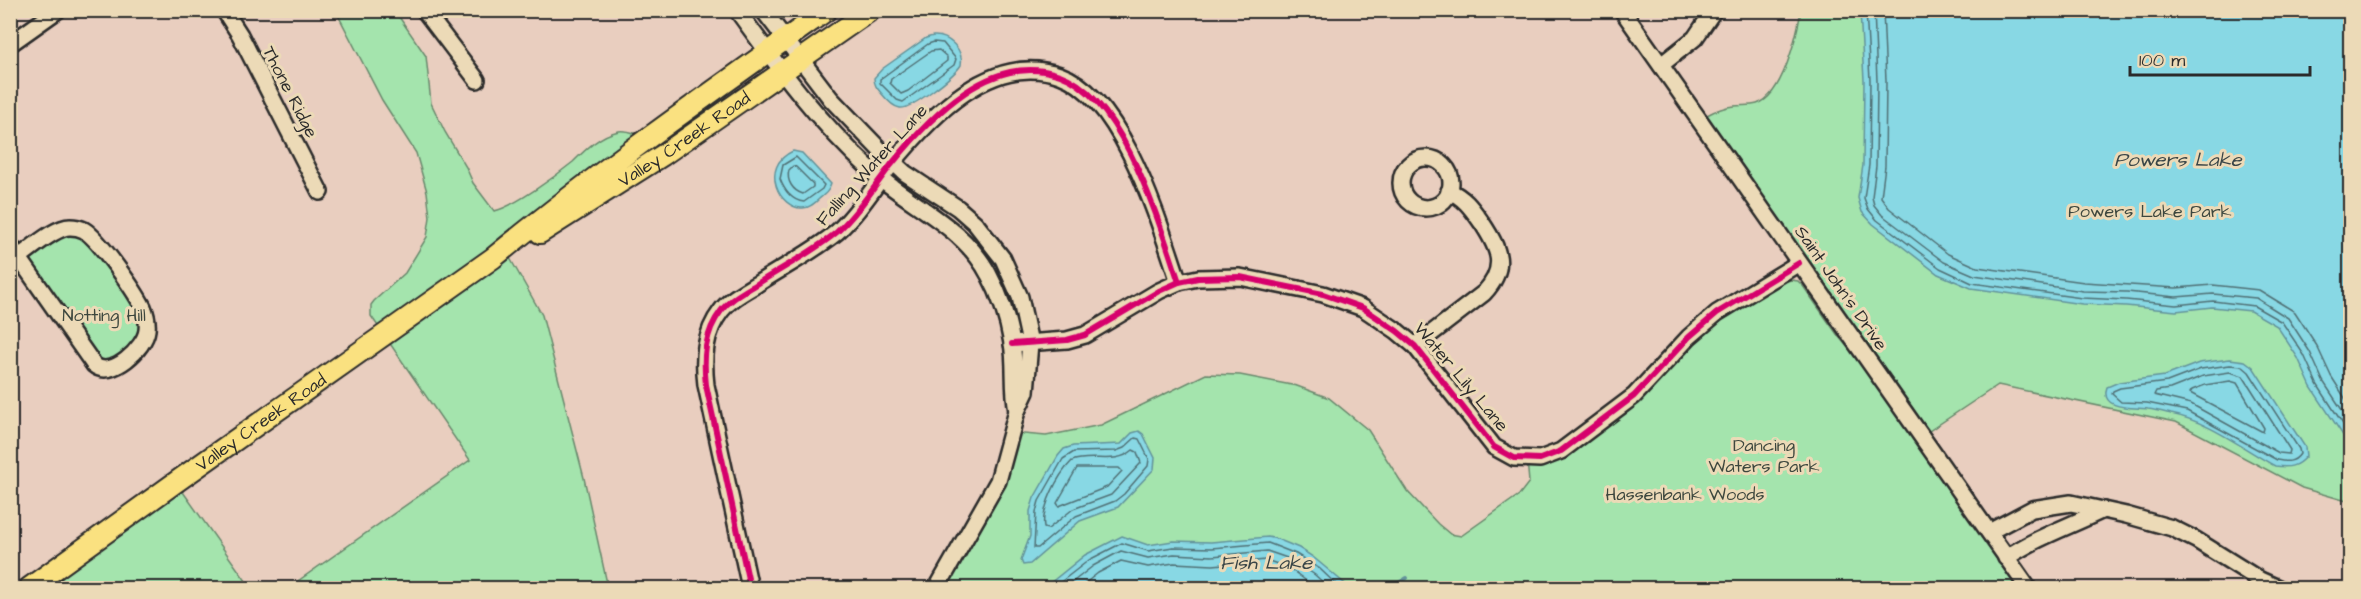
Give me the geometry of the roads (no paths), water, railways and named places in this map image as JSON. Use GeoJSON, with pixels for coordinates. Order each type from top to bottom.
{"type":"FeatureCollection","features":[{"type":"Feature","properties":{"kind":"main road","name":"Valley Creek Road"},"geometry":{"type":"LineString","coordinates":[[29,588],[492,258],[583,186],[827,10]]}},
{"type":"Feature","properties":{"kind":"main road","name":"Valley Creek Road"},"geometry":{"type":"LineString","coordinates":[[492,258],[546,229],[622,182],[871,10]]}},
{"type":"Feature","properties":{"kind":"street"},"geometry":{"type":"LineString","coordinates":[[10,44],[58,10]]}},
{"type":"Feature","properties":{"kind":"street","name":"Thone Ridge"},"geometry":{"type":"LineString","coordinates":[[224,10],[240,35],[320,192]]}},
{"type":"Feature","properties":{"kind":"street"},"geometry":{"type":"LineString","coordinates":[[424,10],[477,80]]}},
{"type":"Feature","properties":{"kind":"street"},"geometry":{"type":"LineString","coordinates":[[737,10],[782,73],[831,131],[881,179],[944,223],[976,254],[995,287],[1012,344],[1013,393],[1017,411]]}},
{"type":"Feature","properties":{"kind":"street"},"geometry":{"type":"LineString","coordinates":[[763,10],[800,60],[849,119],[893,163],[958,208],[975,223],[1003,259],[1020,297],[1030,343],[1026,392],[1017,411],[998,481],[937,588]]}},
{"type":"Feature","properties":{"kind":"street","name":"Saint John's Drive"},"geometry":{"type":"LineString","coordinates":[[1622,10],[2028,588]]}},
{"type":"Feature","properties":{"kind":"street"},"geometry":{"type":"LineString","coordinates":[[1661,65],[1695,38],[1714,10]]}},
{"type":"Feature","properties":{"kind":"street","name":"Falling Water Lane"},"geometry":{"type":"LineString","coordinates":[[750,588],[706,385],[704,365],[709,334],[717,317],[731,301],[837,231],[929,121],[974,87],[1005,73],[1044,71],[1061,75],[1078,83],[1092,95],[1119,133],[1151,201],[1179,282]]}},
{"type":"Feature","properties":{"kind":"street"},"geometry":{"type":"LineString","coordinates":[[1414,346],[1484,293],[1493,283],[1497,273],[1499,262],[1493,240],[1467,202],[1449,191]]}},
{"type":"Feature","properties":{"kind":"street"},"geometry":{"type":"LineString","coordinates":[[72,227],[83,230],[97,242],[141,304],[147,323],[146,337],[141,348],[113,368],[106,370],[97,368],[15,251],[58,230],[72,227]]}},
{"type":"Feature","properties":{"kind":"street","name":"Water Lily Lane"},"geometry":{"type":"LineString","coordinates":[[1012,344],[1067,340],[1085,335],[1159,291],[1179,282],[1198,278],[1240,278],[1323,294],[1372,313],[1414,346],[1494,447],[1514,458],[1540,459],[1561,451],[1634,396],[1689,337],[1717,313],[1799,263]]}},
{"type":"Feature","properties":{"kind":"street"},"geometry":{"type":"LineString","coordinates":[[1989,532],[2032,509],[2071,503],[2172,528],[2196,540],[2260,580],[2278,588]]}},
{"type":"Feature","properties":{"kind":"street"},"geometry":{"type":"LineString","coordinates":[[2006,558],[2028,543],[2103,510]]}},
{"type":"Feature","properties":{"kind":"water","name":"Powers Lake"},"geometry":{"type":"Polygon","coordinates":[[[1860,11],[2350,11],[2350,446],[2311,387],[2298,358],[2277,326],[2251,311],[2212,307],[2176,311],[2082,304],[1971,288],[1938,274],[1873,224],[1862,212],[1858,198],[1863,165],[1864,80],[1860,11]]]}},
{"type":"Feature","properties":{"kind":"water"},"geometry":{"type":"Polygon","coordinates":[[[933,36],[945,38],[954,44],[960,54],[961,65],[942,84],[923,98],[906,107],[895,106],[877,88],[874,78],[882,69],[926,38],[933,36]]]}},
{"type":"Feature","properties":{"kind":"water"},"geometry":{"type":"Polygon","coordinates":[[[793,151],[802,153],[831,184],[825,194],[806,208],[795,207],[787,202],[780,195],[776,186],[777,167],[782,158],[793,151]]]}},
{"type":"Feature","properties":{"kind":"water"},"geometry":{"type":"Polygon","coordinates":[[[2230,359],[2245,361],[2253,367],[2305,447],[2306,456],[2296,465],[2275,466],[2225,436],[2198,423],[2157,410],[2113,404],[2106,395],[2107,387],[2119,382],[2165,376],[2199,363],[2230,359]]]}},
{"type":"Feature","properties":{"kind":"water"},"geometry":{"type":"Polygon","coordinates":[[[1139,431],[1143,434],[1155,458],[1154,469],[1118,507],[1080,521],[1030,564],[1023,565],[1021,560],[1030,536],[1030,511],[1034,498],[1064,449],[1073,446],[1121,444],[1132,433],[1139,431]]]}},
{"type":"Feature","properties":{"kind":"water","name":"Fish Lake"},"geometry":{"type":"Polygon","coordinates":[[[1122,536],[1148,545],[1173,541],[1211,542],[1268,537],[1277,539],[1313,557],[1350,588],[1044,588],[1085,555],[1122,536]]]}},
{"type":"Feature","properties":{"kind":"waterway"},"geometry":{"type":"LineString","coordinates":[[1391,588],[1407,578]]}},
{"type":"Feature","properties":{"kind":"park label","name":"Powers Lake Park"},"geometry":{"type":"Point","coordinates":[2150,211]}},
{"type":"Feature","properties":{"kind":"park label","name":"Notting Hill"},"geometry":{"type":"Point","coordinates":[104,315]}},
{"type":"Feature","properties":{"kind":"park label","name":"Dancing Waters Park"},"geometry":{"type":"Point","coordinates":[1764,455]}},
{"type":"Feature","properties":{"kind":"park label","name":"Hassenbank Woods"},"geometry":{"type":"Point","coordinates":[1685,494]}}]}
